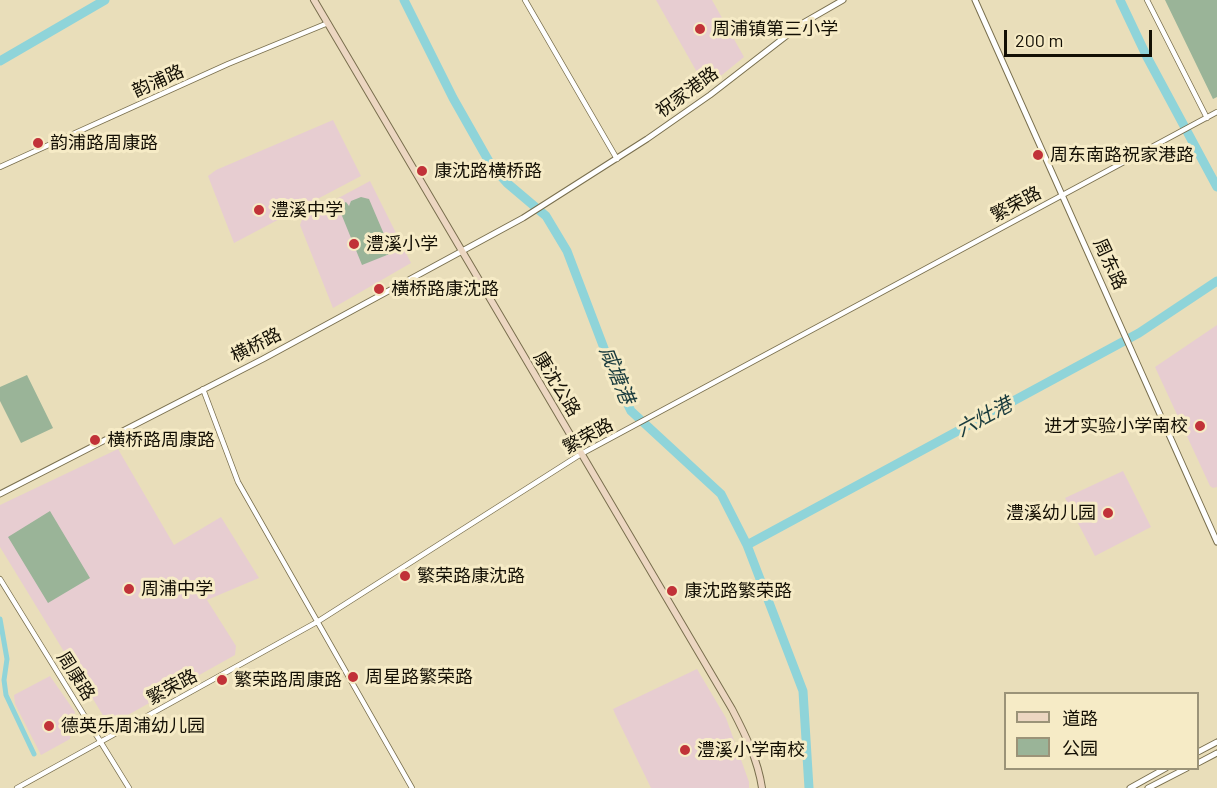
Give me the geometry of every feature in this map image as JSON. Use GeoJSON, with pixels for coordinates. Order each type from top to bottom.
{"type":"FeatureCollection","features":[{"type":"Feature","properties":{"kind":"main road","name":"康沈公路"},"geometry":{"type":"LineString","coordinates":[[314,0],[732,709],[749,744],[762,788]]}},
{"type":"Feature","properties":{"kind":"street"},"geometry":{"type":"LineString","coordinates":[[525,0],[617,159]]}},
{"type":"Feature","properties":{"kind":"street","name":"祝家港路"},"geometry":{"type":"LineString","coordinates":[[523,218],[617,159],[711,95],[803,23],[843,0]]}},
{"type":"Feature","properties":{"kind":"street","name":"周东路"},"geometry":{"type":"LineString","coordinates":[[975,0],[1217,542]]}},
{"type":"Feature","properties":{"kind":"street"},"geometry":{"type":"LineString","coordinates":[[1147,0],[1207,118]]}},
{"type":"Feature","properties":{"kind":"street","name":"韵浦路"},"geometry":{"type":"LineString","coordinates":[[0,167],[228,64],[328,23]]}},
{"type":"Feature","properties":{"kind":"street","name":"繁荣路"},"geometry":{"type":"LineString","coordinates":[[17,788],[317,622],[581,454],[1217,112]]}},
{"type":"Feature","properties":{"kind":"street","name":"横桥路"},"geometry":{"type":"LineString","coordinates":[[0,494],[263,359],[523,218]]}},
{"type":"Feature","properties":{"kind":"street"},"geometry":{"type":"LineString","coordinates":[[202,389],[238,482],[412,788]]}},
{"type":"Feature","properties":{"kind":"street","name":"周康路"},"geometry":{"type":"LineString","coordinates":[[0,579],[129,788]]}},
{"type":"Feature","properties":{"kind":"street"},"geometry":{"type":"LineString","coordinates":[[1199,751],[1217,742]]}},
{"type":"Feature","properties":{"kind":"street"},"geometry":{"type":"LineString","coordinates":[[1199,762],[1217,753]]}},
{"type":"Feature","properties":{"kind":"street"},"geometry":{"type":"LineString","coordinates":[[1130,788],[1162,770]]}},
{"type":"Feature","properties":{"kind":"street"},"geometry":{"type":"LineString","coordinates":[[1148,788],[1183,770]]}},
{"type":"Feature","properties":{"kind":"shaded area","name":"周浦镇第三小学"},"geometry":{"type":"Polygon","coordinates":[[[656,0],[712,0],[744,57],[706,88],[656,0]]]}},
{"type":"Feature","properties":{"kind":"shaded area","name":"澧溪中学"},"geometry":{"type":"Polygon","coordinates":[[[333,120],[361,176],[234,243],[208,176],[216,170],[333,120]]]}},
{"type":"Feature","properties":{"kind":"shaded area","name":"澧溪小学"},"geometry":{"type":"Polygon","coordinates":[[[370,181],[411,263],[333,308],[300,225],[303,217],[370,181]]]}},
{"type":"Feature","properties":{"kind":"shaded area","name":"进才实验小学南校"},"geometry":{"type":"Polygon","coordinates":[[[1217,325],[1217,487],[1213,488],[1210,486],[1155,367],[1217,325]]]}},
{"type":"Feature","properties":{"kind":"shaded area","name":"周浦中学"},"geometry":{"type":"Polygon","coordinates":[[[118,449],[174,545],[221,517],[259,578],[207,600],[236,646],[235,655],[119,720],[104,717],[0,547],[0,505],[118,449]]]}},
{"type":"Feature","properties":{"kind":"shaded area","name":"澧溪幼儿园"},"geometry":{"type":"Polygon","coordinates":[[[1123,471],[1151,527],[1095,556],[1065,498],[1123,471]]]}},
{"type":"Feature","properties":{"kind":"shaded area","name":"澧溪小学南校"},"geometry":{"type":"Polygon","coordinates":[[[697,669],[726,718],[749,782],[749,788],[651,788],[616,716],[613,709],[697,669]]]}},
{"type":"Feature","properties":{"kind":"shaded area","name":"德英乐周浦幼儿园"},"geometry":{"type":"Polygon","coordinates":[[[50,676],[75,712],[70,739],[41,755],[15,704],[14,695],[50,676]]]}},
{"type":"Feature","properties":{"kind":"green space"},"geometry":{"type":"Polygon","coordinates":[[[1165,0],[1217,0],[1217,97],[1213,99],[1165,0]]]}},
{"type":"Feature","properties":{"kind":"green space"},"geometry":{"type":"Polygon","coordinates":[[[361,197],[369,199],[392,253],[362,265],[338,206],[346,202],[349,206],[351,201],[361,197]]]}},
{"type":"Feature","properties":{"kind":"green space"},"geometry":{"type":"Polygon","coordinates":[[[27,375],[53,428],[21,443],[0,401],[0,387],[27,375]]]}},
{"type":"Feature","properties":{"kind":"green space"},"geometry":{"type":"Polygon","coordinates":[[[50,511],[90,578],[48,603],[8,537],[50,511]]]}},
{"type":"Feature","properties":{"kind":"waterway"},"geometry":{"type":"LineString","coordinates":[[0,61],[105,0]]}},
{"type":"Feature","properties":{"kind":"waterway","name":"咸塘港"},"geometry":{"type":"LineString","coordinates":[[404,0],[453,98],[491,165],[507,183],[546,216],[567,251],[618,385],[631,411],[721,494],[747,545],[803,691],[809,788]]}},
{"type":"Feature","properties":{"kind":"waterway"},"geometry":{"type":"LineString","coordinates":[[1120,0],[1147,57],[1217,187]]}},
{"type":"Feature","properties":{"kind":"waterway","name":"六灶港"},"geometry":{"type":"LineString","coordinates":[[747,545],[1139,333],[1217,281]]}},
{"type":"Feature","properties":{"kind":"waterway"},"geometry":{"type":"LineString","coordinates":[[0,619],[7,659],[4,680],[6,695],[34,754]]}},
{"type":"Feature","properties":{"kind":"place","name":"周浦镇第三小学"},"geometry":{"type":"Point","coordinates":[700,29]}},
{"type":"Feature","properties":{"kind":"place","name":"韵浦路周康路"},"geometry":{"type":"Point","coordinates":[38,143]}},
{"type":"Feature","properties":{"kind":"place","name":"周东南路祝家港路"},"geometry":{"type":"Point","coordinates":[1038,155]}},
{"type":"Feature","properties":{"kind":"place","name":"康沈路横桥路"},"geometry":{"type":"Point","coordinates":[422,171]}},
{"type":"Feature","properties":{"kind":"place","name":"澧溪中学"},"geometry":{"type":"Point","coordinates":[259,210]}},
{"type":"Feature","properties":{"kind":"place","name":"澧溪小学"},"geometry":{"type":"Point","coordinates":[354,244]}},
{"type":"Feature","properties":{"kind":"place","name":"横桥路康沈路"},"geometry":{"type":"Point","coordinates":[379,289]}},
{"type":"Feature","properties":{"kind":"place","name":"进才实验小学南校"},"geometry":{"type":"Point","coordinates":[1200,426]}},
{"type":"Feature","properties":{"kind":"place","name":"横桥路周康路"},"geometry":{"type":"Point","coordinates":[95,440]}},
{"type":"Feature","properties":{"kind":"place","name":"澧溪幼儿园"},"geometry":{"type":"Point","coordinates":[1108,513]}},
{"type":"Feature","properties":{"kind":"place","name":"繁荣路康沈路"},"geometry":{"type":"Point","coordinates":[405,576]}},
{"type":"Feature","properties":{"kind":"place","name":"周浦中学"},"geometry":{"type":"Point","coordinates":[129,589]}},
{"type":"Feature","properties":{"kind":"place","name":"康沈路繁荣路"},"geometry":{"type":"Point","coordinates":[672,591]}},
{"type":"Feature","properties":{"kind":"place","name":"周星路繁荣路"},"geometry":{"type":"Point","coordinates":[353,677]}},
{"type":"Feature","properties":{"kind":"place","name":"繁荣路周康路"},"geometry":{"type":"Point","coordinates":[222,680]}},
{"type":"Feature","properties":{"kind":"place","name":"德英乐周浦幼儿园"},"geometry":{"type":"Point","coordinates":[49,726]}},
{"type":"Feature","properties":{"kind":"place","name":"澧溪小学南校"},"geometry":{"type":"Point","coordinates":[685,750]}}]}
